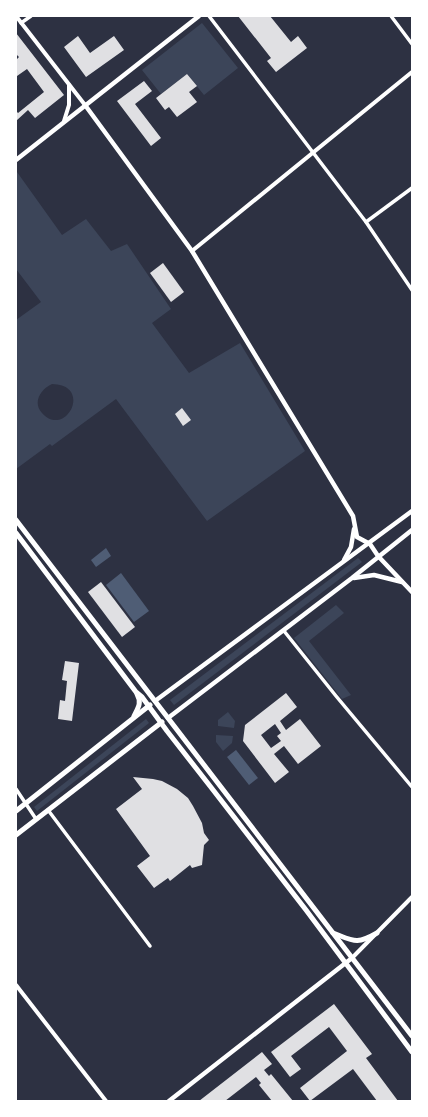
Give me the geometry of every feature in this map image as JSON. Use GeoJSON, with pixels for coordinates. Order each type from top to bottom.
{"type":"FeatureCollection","features":[{"type":"Feature","properties":{"kind":"main road"},"geometry":{"type":"LineString","coordinates":[[16,160],[199,16]]}},
{"type":"Feature","properties":{"kind":"main road"},"geometry":{"type":"LineString","coordinates":[[85,105],[192,250],[353,516],[357,537],[370,544],[378,556],[412,592]]}},
{"type":"Feature","properties":{"kind":"main road"},"geometry":{"type":"LineString","coordinates":[[16,811],[132,718],[342,562],[370,544],[412,511]]}},
{"type":"Feature","properties":{"kind":"main road"},"geometry":{"type":"LineString","coordinates":[[342,562],[351,547],[354,535],[353,516]]}},
{"type":"Feature","properties":{"kind":"main road"},"geometry":{"type":"LineString","coordinates":[[16,520],[412,1036]]}},
{"type":"Feature","properties":{"kind":"main road"},"geometry":{"type":"LineString","coordinates":[[16,835],[352,578],[412,530]]}},
{"type":"Feature","properties":{"kind":"main road"},"geometry":{"type":"LineString","coordinates":[[16,533],[136,692],[149,706],[287,885],[412,1052]]}},
{"type":"Feature","properties":{"kind":"main road"},"geometry":{"type":"LineString","coordinates":[[352,578],[364,575],[374,575],[402,582]]}},
{"type":"Feature","properties":{"kind":"main road"},"geometry":{"type":"LineString","coordinates":[[132,718],[139,705],[140,699],[136,692]]}},
{"type":"Feature","properties":{"kind":"main road"},"geometry":{"type":"LineString","coordinates":[[332,933],[353,940],[363,941],[377,933]]}},
{"type":"Feature","properties":{"kind":"main road"},"geometry":{"type":"LineString","coordinates":[[169,1101],[352,958]]}},
{"type":"Feature","properties":{"kind":"street"},"geometry":{"type":"LineString","coordinates":[[16,16],[85,105]]}},
{"type":"Feature","properties":{"kind":"street"},"geometry":{"type":"LineString","coordinates":[[21,24],[31,16]]}},
{"type":"Feature","properties":{"kind":"street"},"geometry":{"type":"LineString","coordinates":[[209,16],[366,222],[412,290]]}},
{"type":"Feature","properties":{"kind":"street"},"geometry":{"type":"LineString","coordinates":[[391,16],[412,44]]}},
{"type":"Feature","properties":{"kind":"street"},"geometry":{"type":"LineString","coordinates":[[192,250],[412,72]]}},
{"type":"Feature","properties":{"kind":"street"},"geometry":{"type":"LineString","coordinates":[[64,122],[69,105],[69,84]]}},
{"type":"Feature","properties":{"kind":"street"},"geometry":{"type":"LineString","coordinates":[[366,222],[412,188]]}},
{"type":"Feature","properties":{"kind":"street"},"geometry":{"type":"LineString","coordinates":[[284,630],[336,696],[412,787]]}},
{"type":"Feature","properties":{"kind":"street"},"geometry":{"type":"LineString","coordinates":[[16,789],[36,819]]}},
{"type":"Feature","properties":{"kind":"street"},"geometry":{"type":"LineString","coordinates":[[48,810],[150,946]]}},
{"type":"Feature","properties":{"kind":"street"},"geometry":{"type":"LineString","coordinates":[[352,958],[412,897]]}},
{"type":"Feature","properties":{"kind":"street"},"geometry":{"type":"LineString","coordinates":[[16,985],[106,1101]]}},
{"type":"Feature","properties":{"kind":"shaded area"},"geometry":{"type":"Polygon","coordinates":[[[202,23],[238,68],[204,95],[187,74],[161,94],[142,70],[202,23]]]}},
{"type":"Feature","properties":{"kind":"shaded area"},"geometry":{"type":"Polygon","coordinates":[[[17,172],[62,235],[86,219],[111,251],[127,244],[171,309],[152,323],[189,373],[240,343],[305,451],[207,521],[116,399],[52,446],[50,444],[16,469],[16,320],[41,302],[16,269],[17,172]],[[52,384],[44,389],[39,396],[39,409],[51,419],[59,420],[66,416],[71,409],[73,400],[71,393],[65,387],[52,384]]]}},
{"type":"Feature","properties":{"kind":"shaded area"},"geometry":{"type":"Polygon","coordinates":[[[106,548],[111,556],[96,567],[91,560],[106,548]]]}},
{"type":"Feature","properties":{"kind":"shaded area"},"geometry":{"type":"Polygon","coordinates":[[[358,558],[362,562],[174,705],[170,700],[358,558]]]}},
{"type":"Feature","properties":{"kind":"shaded area"},"geometry":{"type":"Polygon","coordinates":[[[121,573],[149,611],[134,622],[106,585],[121,573]]]}},
{"type":"Feature","properties":{"kind":"shaded area"},"geometry":{"type":"Polygon","coordinates":[[[336,605],[344,613],[309,641],[351,695],[342,699],[294,638],[336,605]]]}},
{"type":"Feature","properties":{"kind":"shaded area"},"geometry":{"type":"Polygon","coordinates":[[[228,712],[235,721],[234,728],[218,726],[218,720],[228,712]]]}},
{"type":"Feature","properties":{"kind":"shaded area"},"geometry":{"type":"Polygon","coordinates":[[[146,719],[149,723],[37,811],[34,807],[146,719]]]}},
{"type":"Feature","properties":{"kind":"shaded area"},"geometry":{"type":"Polygon","coordinates":[[[216,735],[233,736],[232,743],[223,751],[216,742],[216,735]]]}},
{"type":"Feature","properties":{"kind":"shaded area"},"geometry":{"type":"Polygon","coordinates":[[[236,750],[258,778],[249,785],[227,757],[236,750]]]}},
{"type":"Feature","properties":{"kind":"building"},"geometry":{"type":"Polygon","coordinates":[[[238,16],[270,16],[291,42],[298,36],[307,48],[276,72],[267,61],[271,58],[238,16]]]}},
{"type":"Feature","properties":{"kind":"building"},"geometry":{"type":"Polygon","coordinates":[[[16,33],[64,95],[35,118],[28,110],[16,121],[16,111],[18,113],[44,92],[27,69],[17,76],[16,75],[16,60],[19,57],[16,54],[16,33]]]}},
{"type":"Feature","properties":{"kind":"building"},"geometry":{"type":"Polygon","coordinates":[[[78,36],[90,53],[114,36],[124,50],[86,77],[64,47],[78,36]]]}},
{"type":"Feature","properties":{"kind":"building"},"geometry":{"type":"Polygon","coordinates":[[[187,74],[197,86],[189,92],[197,102],[177,117],[169,107],[165,110],[156,98],[187,74]]]}},
{"type":"Feature","properties":{"kind":"building"},"geometry":{"type":"Polygon","coordinates":[[[144,81],[152,91],[135,104],[161,138],[151,146],[117,101],[144,81]]]}},
{"type":"Feature","properties":{"kind":"building"},"geometry":{"type":"Polygon","coordinates":[[[163,263],[184,292],[171,302],[150,273],[163,263]]]}},
{"type":"Feature","properties":{"kind":"building"},"geometry":{"type":"Polygon","coordinates":[[[182,408],[191,420],[183,426],[175,414],[182,408]]]}},
{"type":"Feature","properties":{"kind":"building"},"geometry":{"type":"Polygon","coordinates":[[[101,582],[135,627],[122,637],[88,592],[101,582]]]}},
{"type":"Feature","properties":{"kind":"building"},"geometry":{"type":"Polygon","coordinates":[[[65,661],[79,663],[72,721],[58,719],[60,700],[65,701],[67,681],[62,680],[65,661]]]}},
{"type":"Feature","properties":{"kind":"building"},"geometry":{"type":"Polygon","coordinates":[[[286,693],[297,707],[280,721],[286,730],[300,719],[321,746],[298,764],[284,746],[274,754],[289,772],[275,783],[243,741],[245,725],[286,693]],[[275,724],[261,735],[271,748],[281,741],[277,736],[281,733],[275,724]]]}},
{"type":"Feature","properties":{"kind":"building"},"geometry":{"type":"Polygon","coordinates":[[[133,777],[162,781],[177,789],[188,798],[202,823],[204,833],[209,840],[204,845],[202,865],[192,868],[190,865],[170,881],[168,878],[154,888],[137,866],[150,856],[116,809],[142,789],[133,777]]]}},
{"type":"Feature","properties":{"kind":"building"},"geometry":{"type":"Polygon","coordinates":[[[334,1004],[372,1054],[366,1058],[398,1101],[377,1101],[353,1069],[310,1101],[300,1088],[347,1051],[329,1027],[291,1056],[301,1069],[290,1077],[271,1052],[334,1004]]]}},
{"type":"Feature","properties":{"kind":"building"},"geometry":{"type":"Polygon","coordinates":[[[262,1052],[272,1064],[264,1070],[269,1076],[271,1074],[293,1101],[272,1101],[259,1085],[261,1083],[256,1077],[225,1101],[199,1101],[262,1052]]]}}]}
